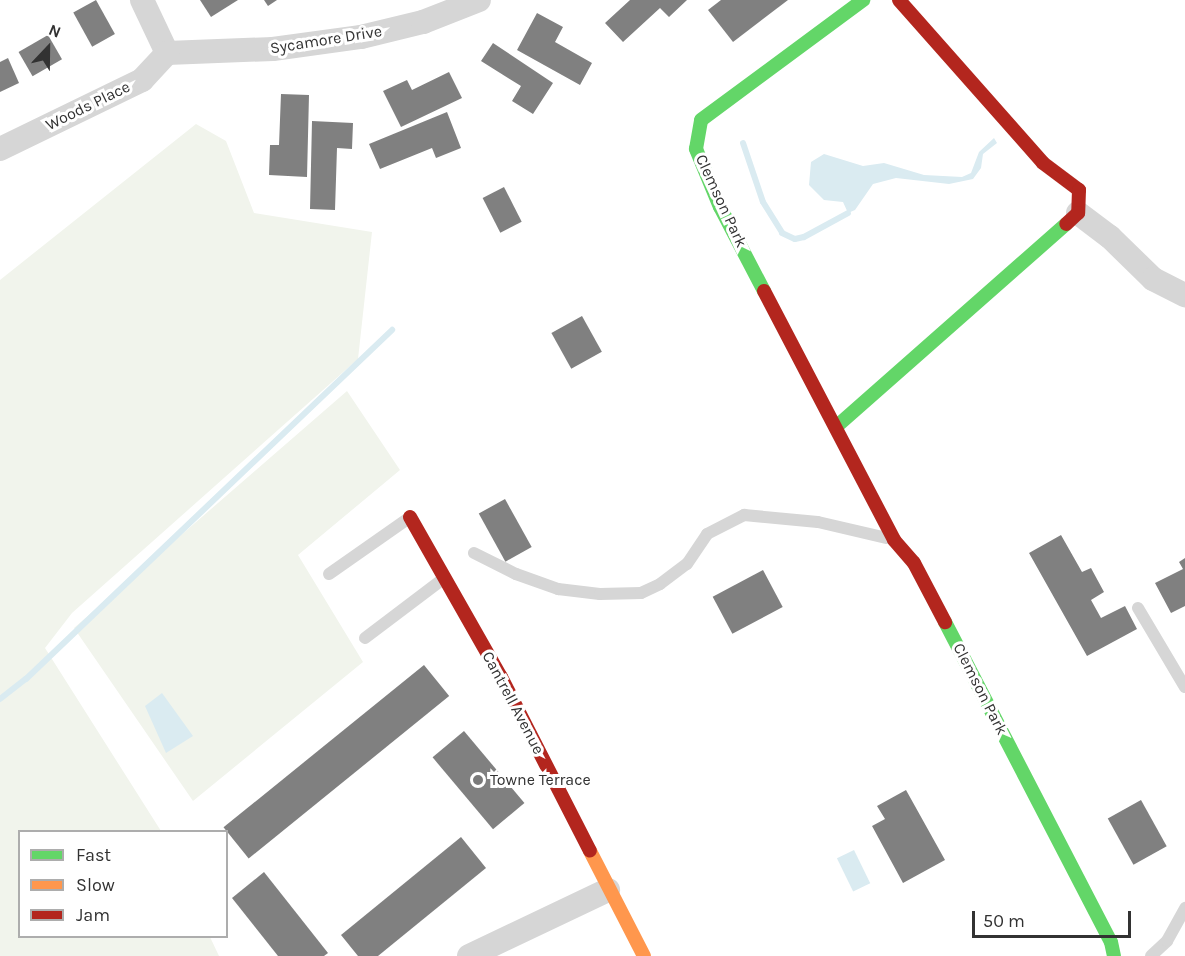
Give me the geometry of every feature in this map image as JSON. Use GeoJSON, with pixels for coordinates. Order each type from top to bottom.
{"type":"FeatureCollection","features":[{"type":"Feature","properties":{"kind":"street"},"geometry":{"type":"LineString","coordinates":[[142,0],[167,53]]}},
{"type":"Feature","properties":{"kind":"street","name":"Sycamore Drive"},"geometry":{"type":"LineString","coordinates":[[167,53],[273,49],[361,37],[423,22],[479,0]]}},
{"type":"Feature","properties":{"kind":"street","name":"Clemson Park"},"geometry":{"type":"LineString","coordinates":[[863,0],[701,120],[696,134],[696,149],[720,207],[837,426],[894,540],[914,563],[1111,942],[1114,956]]}},
{"type":"Feature","properties":{"kind":"street"},"geometry":{"type":"LineString","coordinates":[[837,426],[1078,213],[1079,190],[1043,163],[899,0]]}},
{"type":"Feature","properties":{"kind":"street","name":"Woods Place"},"geometry":{"type":"LineString","coordinates":[[0,149],[142,80],[167,53]]}},
{"type":"Feature","properties":{"kind":"street"},"geometry":{"type":"LineString","coordinates":[[1078,213],[1110,237],[1153,279],[1185,295]]}},
{"type":"Feature","properties":{"kind":"street","name":"Cantrell Avenue"},"geometry":{"type":"LineString","coordinates":[[410,517],[501,677],[608,890],[644,956]]}},
{"type":"Feature","properties":{"kind":"street"},"geometry":{"type":"LineString","coordinates":[[469,956],[608,890]]}},
{"type":"Feature","properties":{"kind":"lane"},"geometry":{"type":"LineString","coordinates":[[474,553],[516,574],[558,589],[610,594],[641,593],[660,584],[687,564],[707,534],[744,515],[818,522],[894,540]]}},
{"type":"Feature","properties":{"kind":"lane"},"geometry":{"type":"LineString","coordinates":[[329,574],[410,517]]}},
{"type":"Feature","properties":{"kind":"lane"},"geometry":{"type":"LineString","coordinates":[[365,638],[445,579]]}},
{"type":"Feature","properties":{"kind":"lane"},"geometry":{"type":"LineString","coordinates":[[1138,608],[1185,687]]}},
{"type":"Feature","properties":{"kind":"lane"},"geometry":{"type":"LineString","coordinates":[[1151,956],[1167,941],[1185,909]]}},
{"type":"Feature","properties":{"kind":"shaded area"},"geometry":{"type":"Polygon","coordinates":[[[196,124],[226,141],[254,213],[372,232],[358,359],[72,613],[45,648],[160,830],[18,830],[18,938],[210,938],[219,956],[0,956],[0,280],[196,124]]]}},
{"type":"Feature","properties":{"kind":"shaded area"},"geometry":{"type":"Polygon","coordinates":[[[994,138],[997,143],[983,154],[981,168],[973,179],[949,184],[896,178],[873,184],[855,210],[848,213],[843,202],[824,200],[809,185],[811,162],[824,154],[863,166],[884,163],[924,175],[962,177],[971,173],[979,152],[994,138]]]}},
{"type":"Feature","properties":{"kind":"shaded area"},"geometry":{"type":"Polygon","coordinates":[[[347,391],[400,470],[298,555],[363,662],[193,801],[74,628],[347,391]]]}},
{"type":"Feature","properties":{"kind":"shaded area"},"geometry":{"type":"Polygon","coordinates":[[[162,693],[193,736],[166,753],[145,706],[162,693]]]}},
{"type":"Feature","properties":{"kind":"shaded area"},"geometry":{"type":"Polygon","coordinates":[[[854,850],[870,883],[853,892],[837,858],[854,850]]]}},
{"type":"Feature","properties":{"kind":"building"},"geometry":{"type":"Polygon","coordinates":[[[96,0],[115,34],[92,47],[73,13],[96,0]]]}},
{"type":"Feature","properties":{"kind":"building"},"geometry":{"type":"Polygon","coordinates":[[[200,0],[238,0],[211,17],[200,0]]]}},
{"type":"Feature","properties":{"kind":"building"},"geometry":{"type":"Polygon","coordinates":[[[264,0],[277,0],[268,6],[264,0]]]}},
{"type":"Feature","properties":{"kind":"building"},"geometry":{"type":"Polygon","coordinates":[[[630,0],[687,0],[669,17],[660,8],[623,42],[605,23],[630,0]]]}},
{"type":"Feature","properties":{"kind":"building"},"geometry":{"type":"Polygon","coordinates":[[[721,0],[788,0],[733,42],[708,10],[721,0]]]}},
{"type":"Feature","properties":{"kind":"building"},"geometry":{"type":"Polygon","coordinates":[[[537,13],[563,27],[555,42],[592,63],[580,85],[517,50],[537,13]]]}},
{"type":"Feature","properties":{"kind":"building"},"geometry":{"type":"Polygon","coordinates":[[[48,35],[62,59],[33,76],[19,52],[48,35]]]}},
{"type":"Feature","properties":{"kind":"building"},"geometry":{"type":"Polygon","coordinates":[[[493,43],[553,83],[533,114],[512,101],[521,86],[481,61],[493,43]]]}},
{"type":"Feature","properties":{"kind":"building"},"geometry":{"type":"Polygon","coordinates":[[[8,58],[19,83],[0,92],[0,62],[8,58]]]}},
{"type":"Feature","properties":{"kind":"building"},"geometry":{"type":"Polygon","coordinates":[[[449,72],[462,98],[401,127],[383,91],[407,80],[412,90],[449,72]]]}},
{"type":"Feature","properties":{"kind":"building"},"geometry":{"type":"Polygon","coordinates":[[[281,94],[309,95],[307,177],[269,175],[270,145],[279,145],[281,94]]]}},
{"type":"Feature","properties":{"kind":"building"},"geometry":{"type":"Polygon","coordinates":[[[447,112],[461,148],[436,158],[432,148],[380,169],[369,144],[447,112]]]}},
{"type":"Feature","properties":{"kind":"building"},"geometry":{"type":"Polygon","coordinates":[[[312,121],[353,123],[352,149],[337,148],[335,210],[310,209],[312,121]]]}},
{"type":"Feature","properties":{"kind":"building"},"geometry":{"type":"Polygon","coordinates":[[[504,187],[522,222],[500,233],[483,198],[504,187]]]}},
{"type":"Feature","properties":{"kind":"building"},"geometry":{"type":"Polygon","coordinates":[[[582,316],[602,352],[571,369],[551,333],[582,316]]]}},
{"type":"Feature","properties":{"kind":"building"},"geometry":{"type":"Polygon","coordinates":[[[505,499],[532,547],[505,562],[479,514],[505,499]]]}},
{"type":"Feature","properties":{"kind":"building"},"geometry":{"type":"Polygon","coordinates":[[[1061,535],[1082,572],[1091,568],[1104,592],[1091,600],[1101,618],[1125,606],[1137,629],[1087,656],[1029,553],[1061,535]]]}},
{"type":"Feature","properties":{"kind":"building"},"geometry":{"type":"Polygon","coordinates":[[[1185,558],[1185,606],[1171,613],[1155,583],[1183,569],[1179,562],[1185,558]]]}},
{"type":"Feature","properties":{"kind":"building"},"geometry":{"type":"Polygon","coordinates":[[[763,570],[783,607],[732,634],[713,597],[763,570]]]}},
{"type":"Feature","properties":{"kind":"building"},"geometry":{"type":"Polygon","coordinates":[[[424,665],[449,696],[249,858],[228,830],[223,827],[424,665]]]}},
{"type":"Feature","properties":{"kind":"building","name":"Towne Terrace"},"geometry":{"type":"Polygon","coordinates":[[[464,731],[524,803],[493,829],[433,757],[464,731]]]}},
{"type":"Feature","properties":{"kind":"building"},"geometry":{"type":"Polygon","coordinates":[[[906,790],[945,860],[903,883],[872,826],[885,819],[877,806],[906,790]]]}},
{"type":"Feature","properties":{"kind":"building"},"geometry":{"type":"Polygon","coordinates":[[[1141,800],[1167,846],[1133,865],[1108,818],[1141,800]]]}},
{"type":"Feature","properties":{"kind":"building"},"geometry":{"type":"Polygon","coordinates":[[[461,837],[486,868],[378,956],[358,956],[341,935],[461,837]]]}},
{"type":"Feature","properties":{"kind":"building"},"geometry":{"type":"Polygon","coordinates":[[[264,872],[328,953],[324,956],[278,956],[232,898],[264,872]]]}},
{"type":"Feature","properties":{"kind":"waterway"},"geometry":{"type":"LineString","coordinates":[[743,143],[763,202],[782,233],[795,239],[804,237],[848,213]]}},
{"type":"Feature","properties":{"kind":"waterway"},"geometry":{"type":"LineString","coordinates":[[0,699],[26,679],[392,330]]}},
{"type":"Feature","properties":{"kind":"traffic: fast"},"geometry":{"type":"LineString","coordinates":[[764,291],[720,207],[696,149],[701,120],[863,0]]}},
{"type":"Feature","properties":{"kind":"traffic: fast"},"geometry":{"type":"LineString","coordinates":[[837,426],[1066,224]]}},
{"type":"Feature","properties":{"kind":"traffic: fast"},"geometry":{"type":"LineString","coordinates":[[945,622],[1111,942],[1114,956]]}},
{"type":"Feature","properties":{"kind":"traffic: slow"},"geometry":{"type":"LineString","coordinates":[[590,851],[644,956]]}},
{"type":"Feature","properties":{"kind":"traffic: jam"},"geometry":{"type":"LineString","coordinates":[[899,0],[1043,163],[1079,190],[1078,213],[1066,224]]}},
{"type":"Feature","properties":{"kind":"traffic: jam"},"geometry":{"type":"LineString","coordinates":[[764,291],[894,540],[914,563],[945,622]]}},
{"type":"Feature","properties":{"kind":"traffic: jam"},"geometry":{"type":"LineString","coordinates":[[410,517],[501,677],[590,851]]}},
{"type":"Feature","properties":{"kind":"place","name":"Towne Terrace"},"geometry":{"type":"Point","coordinates":[478,780]}}]}
